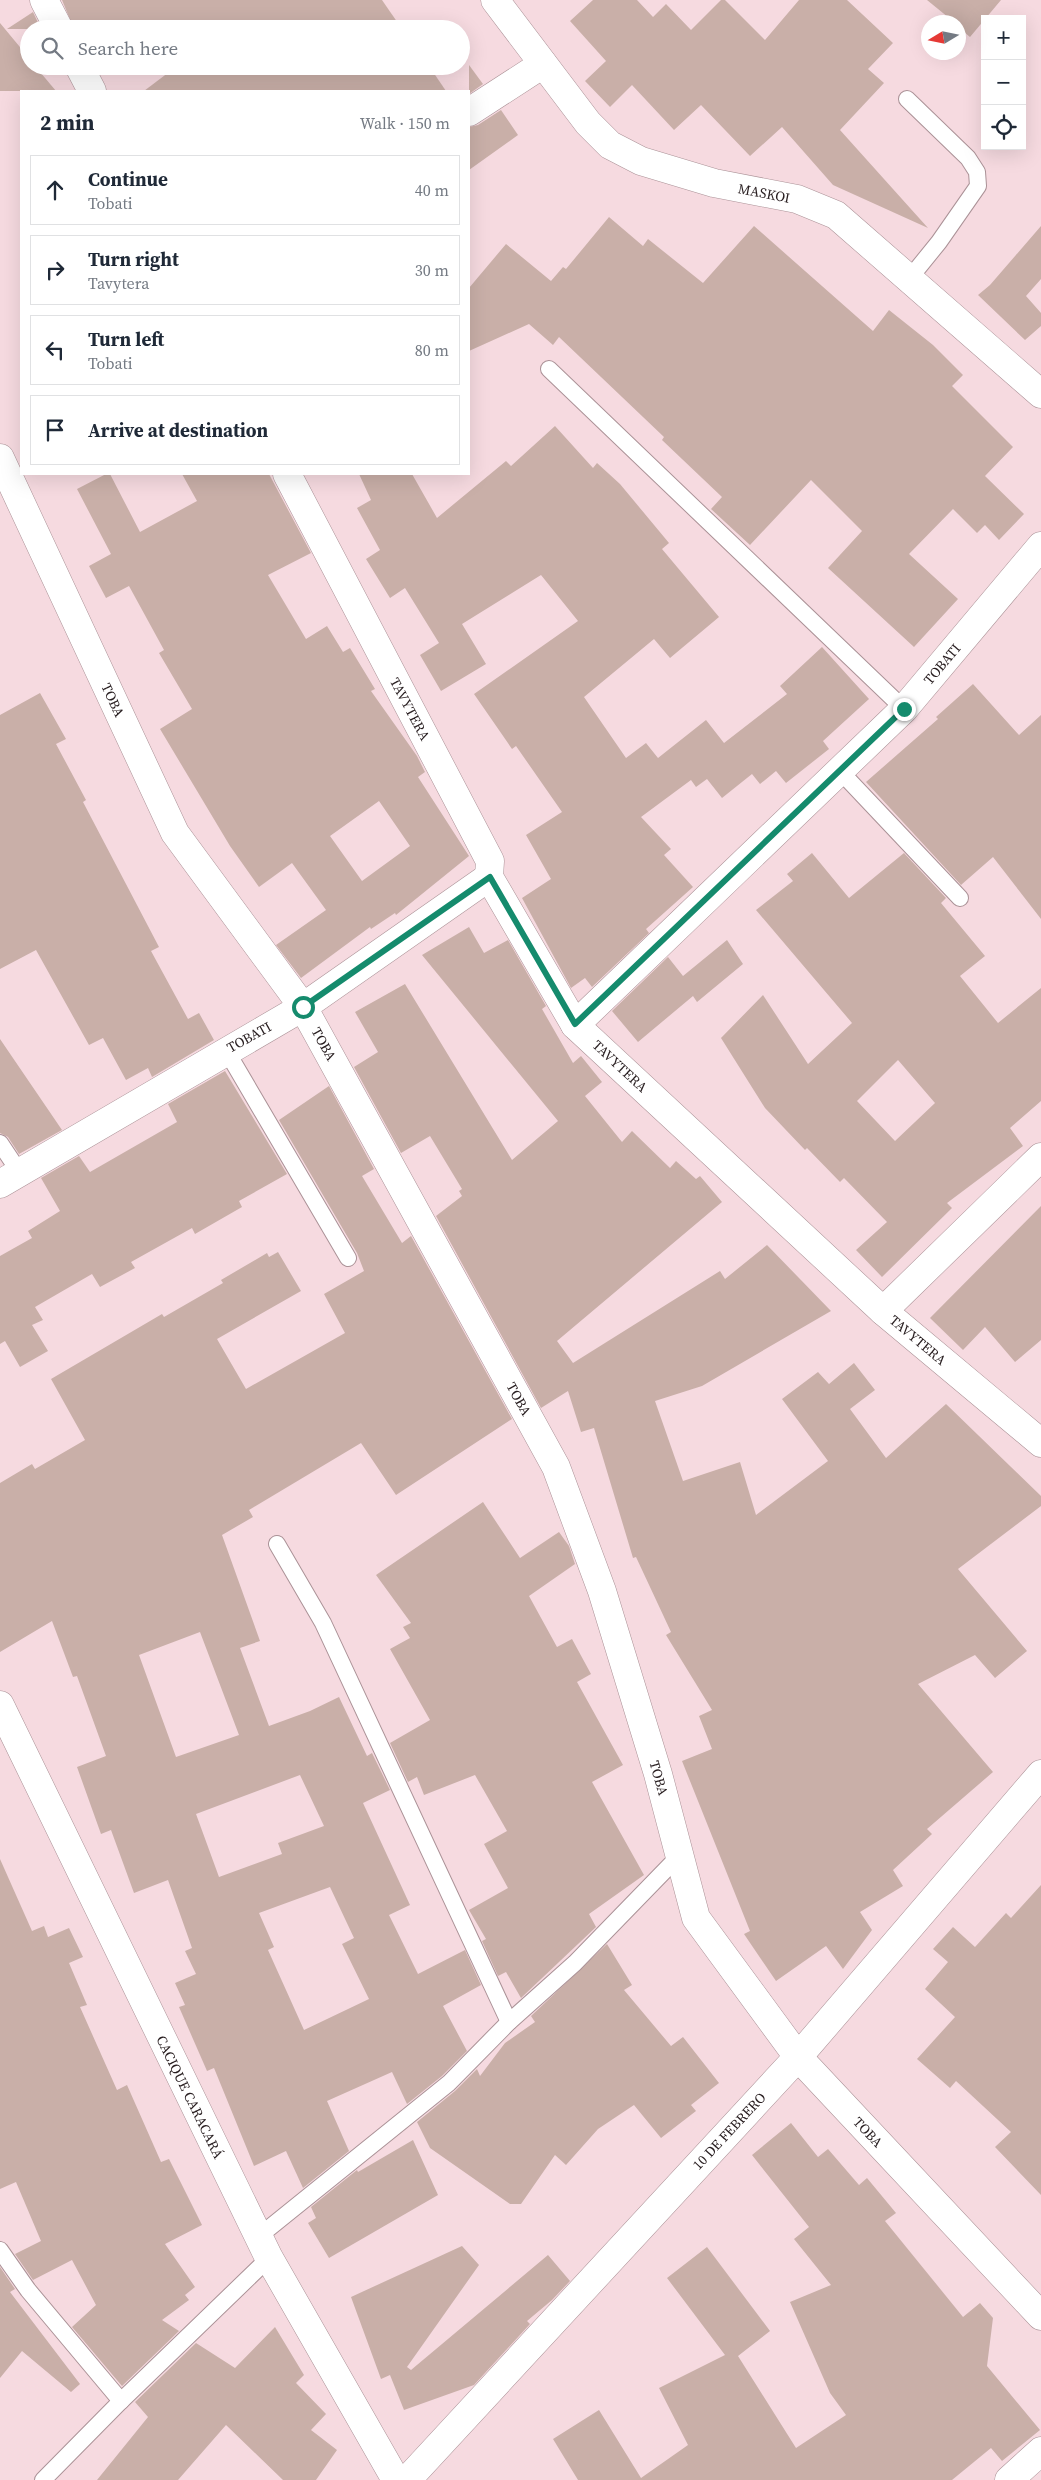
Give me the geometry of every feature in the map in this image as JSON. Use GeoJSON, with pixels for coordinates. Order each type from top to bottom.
{"type":"FeatureCollection","features":[{"type":"Feature","properties":{"kind":"street"},"geometry":{"type":"LineString","coordinates":[[44,0],[54,20]]}},
{"type":"Feature","properties":{"kind":"street","name":"MASKOI"},"geometry":{"type":"LineString","coordinates":[[495,0],[588,123],[610,145],[641,161],[714,183],[797,199],[836,215],[1041,394]]}},
{"type":"Feature","properties":{"kind":"street"},"geometry":{"type":"LineString","coordinates":[[470,111],[543,64]]}},
{"type":"Feature","properties":{"kind":"street"},"geometry":{"type":"LineString","coordinates":[[84,75],[91,90]]}},
{"type":"Feature","properties":{"kind":"street","name":"TOBA"},"geometry":{"type":"LineString","coordinates":[[0,458],[175,833],[303,1007],[556,1467],[602,1591],[658,1774],[696,1918],[798,2057],[1041,2316]]}},
{"type":"Feature","properties":{"kind":"street","name":"TAVYTERA"},"geometry":{"type":"LineString","coordinates":[[288,475],[490,861],[490,877],[575,1024],[883,1311],[1041,1443]]}},
{"type":"Feature","properties":{"kind":"street","name":"TOBATI"},"geometry":{"type":"LineString","coordinates":[[575,1024],[904,709],[1041,546]]}},
{"type":"Feature","properties":{"kind":"street","name":"TOBATI"},"geometry":{"type":"LineString","coordinates":[[10,1178],[226,1050],[303,1007],[490,877]]}},
{"type":"Feature","properties":{"kind":"street"},"geometry":{"type":"LineString","coordinates":[[883,1311],[1041,1157]]}},
{"type":"Feature","properties":{"kind":"street","name":"CACIQUE CARACARÁ"},"geometry":{"type":"LineString","coordinates":[[0,1704],[263,2248],[396,2480]]}},
{"type":"Feature","properties":{"kind":"street","name":"10 DE FEBRERO"},"geometry":{"type":"LineString","coordinates":[[408,2480],[798,2057],[1041,1774]]}},
{"type":"Feature","properties":{"kind":"street"},"geometry":{"type":"LineString","coordinates":[[1008,2480],[1041,2451]]}},
{"type":"Feature","properties":{"kind":"lane"},"geometry":{"type":"LineString","coordinates":[[907,99],[968,158],[977,172],[978,186],[939,242],[910,279]]}},
{"type":"Feature","properties":{"kind":"lane"},"geometry":{"type":"LineString","coordinates":[[549,369],[904,709]]}},
{"type":"Feature","properties":{"kind":"lane"},"geometry":{"type":"LineString","coordinates":[[840,771],[960,898]]}},
{"type":"Feature","properties":{"kind":"lane"},"geometry":{"type":"LineString","coordinates":[[226,1050],[348,1258]]}},
{"type":"Feature","properties":{"kind":"lane"},"geometry":{"type":"LineString","coordinates":[[0,1143],[10,1178]]}},
{"type":"Feature","properties":{"kind":"lane"},"geometry":{"type":"LineString","coordinates":[[277,1544],[323,1623],[510,2022]]}},
{"type":"Feature","properties":{"kind":"lane"},"geometry":{"type":"LineString","coordinates":[[43,2480],[121,2401],[263,2248],[449,2084],[510,2022],[574,1963],[679,1856]]}},
{"type":"Feature","properties":{"kind":"lane"},"geometry":{"type":"LineString","coordinates":[[0,2250],[28,2290],[121,2401]]}},
{"type":"Feature","properties":{"kind":"building"},"geometry":{"type":"Polygon","coordinates":[[[62,0],[382,0],[396,20],[70,20],[62,0]]]}},
{"type":"Feature","properties":{"kind":"building"},"geometry":{"type":"Polygon","coordinates":[[[593,0],[637,0],[653,17],[666,4],[691,30],[721,0],[725,0],[765,40],[799,0],[847,0],[893,43],[868,69],[884,83],[840,130],[928,228],[833,185],[782,127],[750,156],[701,105],[674,130],[632,85],[610,107],[585,81],[606,61],[570,21],[593,0]]]}},
{"type":"Feature","properties":{"kind":"building"},"geometry":{"type":"Polygon","coordinates":[[[927,0],[1001,0],[988,15],[981,15],[981,24],[970,37],[966,34],[966,15],[945,15],[927,0]]]}},
{"type":"Feature","properties":{"kind":"building"},"geometry":{"type":"Polygon","coordinates":[[[33,12],[37,20],[21,20],[33,12]]]}},
{"type":"Feature","properties":{"kind":"building"},"geometry":{"type":"Polygon","coordinates":[[[20,20],[20,29],[7,29],[20,20]]]}},
{"type":"Feature","properties":{"kind":"building"},"geometry":{"type":"Polygon","coordinates":[[[0,23],[20,47],[20,75],[43,75],[55,90],[0,91],[0,23]]]}},
{"type":"Feature","properties":{"kind":"building"},"geometry":{"type":"Polygon","coordinates":[[[470,66],[483,84],[470,93],[470,66]]]}},
{"type":"Feature","properties":{"kind":"building"},"geometry":{"type":"Polygon","coordinates":[[[165,75],[435,75],[445,90],[145,90],[165,75]]]}},
{"type":"Feature","properties":{"kind":"building"},"geometry":{"type":"Polygon","coordinates":[[[501,110],[518,135],[470,169],[470,127],[478,125],[501,110]]]}},
{"type":"Feature","properties":{"kind":"building"},"geometry":{"type":"Polygon","coordinates":[[[609,217],[643,246],[648,239],[703,283],[754,226],[873,331],[889,310],[933,345],[963,375],[952,386],[1013,447],[985,476],[1024,514],[999,540],[985,525],[977,533],[953,509],[909,554],[958,599],[914,647],[828,568],[862,531],[811,480],[750,545],[711,509],[722,497],[662,440],[664,437],[559,337],[553,345],[529,324],[470,351],[470,287],[506,244],[551,281],[563,267],[566,269],[609,217]]]}},
{"type":"Feature","properties":{"kind":"building"},"geometry":{"type":"Polygon","coordinates":[[[1041,226],[1041,279],[1026,296],[1041,313],[1041,326],[1025,340],[978,295],[990,285],[1041,226]]]}},
{"type":"Feature","properties":{"kind":"building"},"geometry":{"type":"Polygon","coordinates":[[[555,426],[593,468],[597,463],[620,484],[669,543],[662,549],[719,617],[670,658],[654,639],[584,697],[626,758],[646,743],[658,758],[706,720],[724,743],[787,694],[780,686],[822,647],[869,699],[823,741],[829,749],[786,783],[776,771],[760,784],[752,774],[722,798],[707,779],[696,787],[691,780],[641,817],[671,849],[664,855],[693,887],[646,929],[649,933],[592,987],[585,978],[571,988],[522,898],[551,879],[526,835],[562,812],[516,746],[512,749],[474,694],[578,621],[541,575],[462,624],[486,664],[441,691],[420,655],[439,643],[405,588],[390,598],[366,559],[380,550],[357,508],[371,500],[359,475],[413,475],[437,518],[506,461],[511,466],[555,426]]]}},
{"type":"Feature","properties":{"kind":"building"},"geometry":{"type":"Polygon","coordinates":[[[104,475],[111,475],[140,532],[197,501],[183,475],[270,475],[311,553],[268,575],[306,639],[327,626],[343,652],[350,648],[375,689],[371,691],[417,756],[425,772],[418,777],[469,856],[396,915],[395,913],[371,929],[370,927],[301,978],[276,945],[326,910],[292,863],[259,887],[230,846],[160,729],[192,709],[159,653],[164,650],[129,586],[106,598],[89,566],[111,554],[77,489],[104,475]],[[379,801],[330,836],[362,881],[410,846],[379,801]]]}},
{"type":"Feature","properties":{"kind":"building"},"geometry":{"type":"Polygon","coordinates":[[[973,684],[1019,735],[1041,715],[1041,919],[993,857],[961,885],[866,782],[938,719],[936,717],[973,684]]]}},
{"type":"Feature","properties":{"kind":"building"},"geometry":{"type":"Polygon","coordinates":[[[40,693],[66,739],[56,744],[86,800],[83,802],[159,947],[151,951],[188,1019],[199,1013],[214,1040],[152,1077],[148,1068],[126,1080],[103,1038],[89,1045],[36,950],[0,969],[0,715],[40,693]]]}},
{"type":"Feature","properties":{"kind":"building"},"geometry":{"type":"Polygon","coordinates":[[[812,853],[849,898],[904,853],[946,898],[941,903],[985,956],[960,976],[998,1023],[1041,988],[1041,1101],[1010,1128],[1023,1146],[947,1203],[952,1208],[882,1277],[856,1250],[887,1222],[844,1178],[840,1182],[807,1148],[805,1150],[765,1108],[721,1038],[763,995],[808,1064],[852,1023],[756,910],[793,881],[787,874],[812,853]],[[898,1060],[857,1101],[895,1141],[935,1103],[898,1060]]]}},
{"type":"Feature","properties":{"kind":"building"},"geometry":{"type":"Polygon","coordinates":[[[469,927],[484,953],[508,940],[546,1006],[542,1009],[573,1063],[581,1056],[602,1082],[585,1096],[622,1142],[632,1131],[670,1168],[676,1161],[696,1179],[700,1176],[722,1202],[557,1341],[573,1363],[720,1271],[725,1279],[767,1245],[831,1311],[702,1386],[655,1401],[683,1481],[740,1462],[756,1515],[828,1461],[782,1399],[818,1372],[829,1384],[854,1363],[875,1390],[850,1409],[886,1458],[946,1404],[1041,1496],[1041,1506],[958,1569],[1027,1651],[995,1678],[975,1655],[918,1684],[993,1772],[927,1829],[932,1834],[893,1870],[903,1886],[860,1912],[872,1930],[843,1969],[826,1946],[776,1981],[744,1934],[750,1931],[682,1761],[712,1749],[699,1716],[712,1710],[666,1635],[671,1632],[636,1557],[633,1558],[594,1428],[581,1432],[568,1391],[541,1408],[436,1216],[462,1196],[459,1191],[462,1189],[430,1136],[401,1153],[354,1067],[378,1052],[355,1012],[405,984],[512,1160],[558,1121],[422,955],[469,927]]]}},
{"type":"Feature","properties":{"kind":"building"},"geometry":{"type":"Polygon","coordinates":[[[727,940],[743,964],[697,1002],[693,996],[638,1042],[612,1011],[668,957],[683,976],[727,940]]]}},
{"type":"Feature","properties":{"kind":"building"},"geometry":{"type":"Polygon","coordinates":[[[0,1039],[62,1130],[19,1154],[8,1137],[0,1133],[0,1039]]]}},
{"type":"Feature","properties":{"kind":"building"},"geometry":{"type":"Polygon","coordinates":[[[225,1071],[287,1174],[239,1201],[242,1207],[195,1234],[192,1228],[131,1262],[135,1268],[100,1287],[92,1274],[35,1307],[43,1320],[32,1325],[48,1351],[20,1367],[5,1341],[0,1344],[0,1256],[32,1238],[28,1231],[60,1211],[41,1178],[79,1156],[90,1172],[177,1122],[168,1104],[225,1071]]]}},
{"type":"Feature","properties":{"kind":"building"},"geometry":{"type":"Polygon","coordinates":[[[329,1086],[374,1169],[362,1176],[402,1243],[411,1236],[512,1419],[396,1495],[361,1443],[249,1510],[253,1517],[222,1535],[260,1641],[240,1648],[269,1726],[310,1711],[339,1697],[367,1756],[372,1753],[390,1790],[363,1803],[410,1905],[389,1915],[418,1974],[465,1950],[481,1985],[443,2006],[467,2051],[442,2076],[407,2104],[392,2072],[327,2101],[349,2151],[303,2188],[286,2151],[254,2166],[214,2068],[207,2071],[179,2007],[185,2005],[175,1983],[196,1974],[185,1951],[192,1948],[168,1880],[134,1893],[111,1830],[101,1834],[77,1767],[106,1756],[77,1676],[73,1677],[52,1621],[0,1652],[0,1483],[32,1464],[35,1469],[85,1440],[51,1379],[162,1314],[164,1317],[223,1283],[221,1280],[267,1253],[269,1257],[278,1252],[301,1291],[217,1339],[246,1389],[345,1333],[324,1294],[364,1271],[357,1253],[279,1120],[329,1086]],[[200,1632],[139,1655],[176,1757],[239,1735],[200,1632]],[[300,1775],[196,1814],[219,1877],[282,1854],[278,1843],[324,1826],[300,1775]],[[330,1887],[259,1913],[274,1947],[268,1950],[304,2030],[369,1999],[342,1944],[354,1938],[330,1887]]]}},
{"type":"Feature","properties":{"kind":"building"},"geometry":{"type":"Polygon","coordinates":[[[1041,1206],[1041,1340],[1015,1362],[985,1327],[963,1350],[930,1318],[1041,1206]]]}},
{"type":"Feature","properties":{"kind":"building"},"geometry":{"type":"Polygon","coordinates":[[[483,1502],[520,1558],[559,1532],[569,1546],[575,1564],[529,1596],[557,1647],[572,1639],[591,1674],[577,1682],[623,1765],[592,1782],[644,1875],[589,1914],[596,1927],[521,1998],[506,1972],[498,1976],[482,1941],[486,1939],[469,1910],[508,1888],[484,1844],[507,1831],[475,1775],[424,1795],[417,1777],[408,1782],[390,1743],[430,1720],[390,1649],[410,1638],[403,1627],[411,1623],[376,1575],[483,1502]]]}},
{"type":"Feature","properties":{"kind":"building"},"geometry":{"type":"Polygon","coordinates":[[[0,1859],[32,1931],[44,1926],[48,1937],[69,1928],[83,1957],[69,1963],[87,2005],[80,2007],[117,2090],[127,2085],[161,2162],[169,2159],[202,2225],[165,2244],[195,2287],[185,2295],[189,2300],[162,2320],[179,2331],[122,2386],[72,2327],[96,2305],[72,2260],[33,2280],[15,2254],[41,2241],[16,2182],[0,2189],[0,1859]]]}},
{"type":"Feature","properties":{"kind":"building"},"geometry":{"type":"Polygon","coordinates":[[[1041,1885],[1041,2195],[995,2147],[1011,2132],[956,2081],[950,2088],[917,2059],[955,2017],[925,1989],[948,1962],[933,1949],[953,1927],[975,1947],[1006,1913],[1011,1918],[1041,1885]]]}},
{"type":"Feature","properties":{"kind":"building"},"geometry":{"type":"Polygon","coordinates":[[[607,1944],[632,1985],[624,1990],[671,2046],[683,2037],[719,2083],[691,2105],[696,2111],[661,2138],[634,2105],[598,2129],[566,2165],[555,2155],[521,2204],[510,2204],[430,2148],[417,2122],[455,2091],[477,2069],[480,2076],[505,2043],[535,2022],[531,2016],[607,1944]]]}},
{"type":"Feature","properties":{"kind":"building"},"geometry":{"type":"Polygon","coordinates":[[[791,2123],[818,2157],[828,2149],[859,2185],[867,2178],[896,2213],[885,2221],[963,2317],[980,2303],[993,2318],[987,2366],[1040,2430],[1002,2461],[991,2448],[952,2480],[578,2480],[553,2439],[599,2410],[641,2478],[688,2445],[659,2388],[725,2355],[667,2278],[707,2247],[770,2331],[738,2356],[796,2448],[846,2415],[830,2393],[790,2302],[831,2285],[794,2239],[809,2227],[752,2155],[791,2123]]]}},
{"type":"Feature","properties":{"kind":"building"},"geometry":{"type":"Polygon","coordinates":[[[413,2140],[438,2195],[329,2258],[308,2223],[316,2218],[311,2207],[357,2170],[358,2172],[413,2140]]]}},
{"type":"Feature","properties":{"kind":"building"},"geometry":{"type":"Polygon","coordinates":[[[462,2246],[479,2265],[407,2367],[411,2370],[548,2255],[570,2281],[552,2300],[527,2321],[530,2324],[474,2385],[404,2410],[390,2375],[381,2379],[351,2297],[462,2246]]]}},
{"type":"Feature","properties":{"kind":"building"},"geometry":{"type":"Polygon","coordinates":[[[0,2267],[15,2289],[10,2292],[80,2384],[71,2392],[22,2351],[0,2378],[0,2267]]]}},
{"type":"Feature","properties":{"kind":"building"},"geometry":{"type":"Polygon","coordinates":[[[275,2327],[304,2375],[296,2383],[326,2414],[311,2430],[337,2450],[316,2480],[283,2480],[226,2425],[178,2480],[97,2480],[148,2417],[135,2402],[196,2343],[235,2368],[275,2327]]]}},
{"type":"Feature","properties":{"kind":"route"},"geometry":{"type":"LineString","coordinates":[[303,1007],[490,877],[575,1024],[904,709]]}}]}
